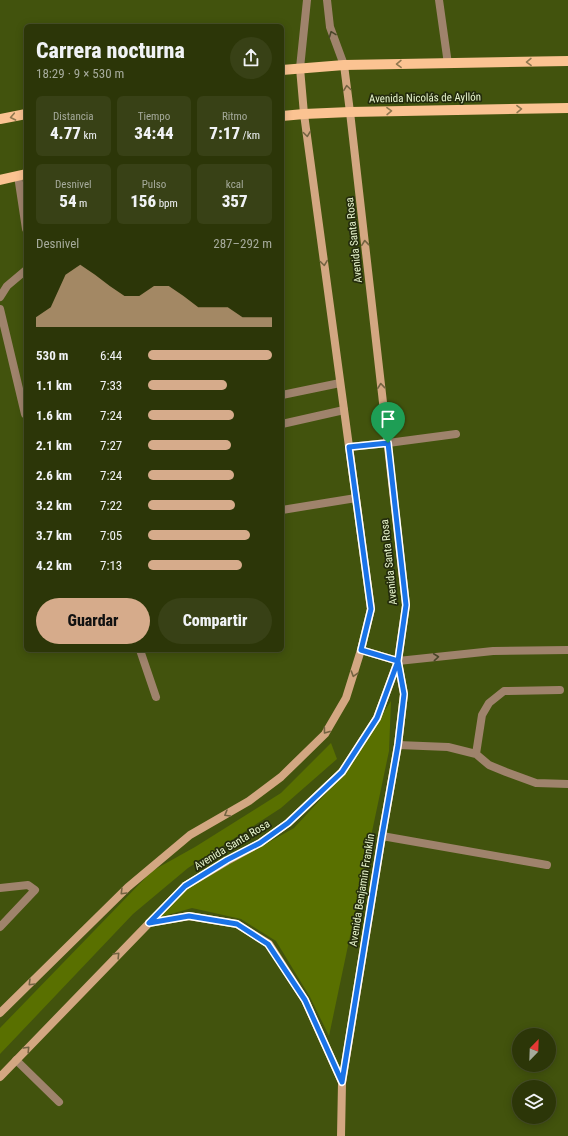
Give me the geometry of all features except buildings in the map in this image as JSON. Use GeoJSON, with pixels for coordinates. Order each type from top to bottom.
{"type":"FeatureCollection","features":[{"type":"Feature","properties":{"kind":"main road"},"geometry":{"type":"LineString","coordinates":[[284,70],[344,65],[568,62]]}},
{"type":"Feature","properties":{"kind":"main road","name":"Avenida Santa Rosa"},"geometry":{"type":"LineString","coordinates":[[0,1077],[185,886],[227,860],[260,843],[288,823],[342,772],[377,718],[398,661],[406,605],[344,65]]}},
{"type":"Feature","properties":{"kind":"main road"},"geometry":{"type":"LineString","coordinates":[[0,1013],[128,886],[190,835],[249,801],[281,777],[325,734],[346,698],[361,650],[371,609],[304,114],[300,68]]}},
{"type":"Feature","properties":{"kind":"main road","name":"Avenida Nicolás de Ayllón"},"geometry":{"type":"LineString","coordinates":[[284,116],[350,112],[568,108]]}},
{"type":"Feature","properties":{"kind":"main road"},"geometry":{"type":"LineString","coordinates":[[0,119],[24,114]]}},
{"type":"Feature","properties":{"kind":"main road"},"geometry":{"type":"LineString","coordinates":[[0,180],[22,175]]}},
{"type":"Feature","properties":{"kind":"main road"},"geometry":{"type":"LineString","coordinates":[[361,650],[398,661]]}},
{"type":"Feature","properties":{"kind":"main road","name":"Avenida Benjamin Franklin"},"geometry":{"type":"LineString","coordinates":[[341,1136],[342,1082],[398,745],[404,694],[398,661]]}},
{"type":"Feature","properties":{"kind":"main road"},"geometry":{"type":"LineString","coordinates":[[149,923],[189,916],[237,924],[268,944],[305,1000],[342,1082]]}},
{"type":"Feature","properties":{"kind":"street"},"geometry":{"type":"LineString","coordinates":[[300,68],[307,0]]}},
{"type":"Feature","properties":{"kind":"street","name":"Avenida Santa Rosa"},"geometry":{"type":"LineString","coordinates":[[327,0],[330,27],[344,65]]}},
{"type":"Feature","properties":{"kind":"street"},"geometry":{"type":"LineString","coordinates":[[438,0],[448,64]]}},
{"type":"Feature","properties":{"kind":"street"},"geometry":{"type":"LineString","coordinates":[[22,175],[24,202]]}},
{"type":"Feature","properties":{"kind":"street"},"geometry":{"type":"LineString","coordinates":[[0,297],[7,286],[24,272]]}},
{"type":"Feature","properties":{"kind":"street"},"geometry":{"type":"LineString","coordinates":[[0,309],[24,410]]}},
{"type":"Feature","properties":{"kind":"street"},"geometry":{"type":"LineString","coordinates":[[284,395],[340,383]]}},
{"type":"Feature","properties":{"kind":"street"},"geometry":{"type":"LineString","coordinates":[[284,424],[344,410]]}},
{"type":"Feature","properties":{"kind":"street"},"geometry":{"type":"LineString","coordinates":[[349,447],[456,434]]}},
{"type":"Feature","properties":{"kind":"street"},"geometry":{"type":"LineString","coordinates":[[284,510],[356,498]]}},
{"type":"Feature","properties":{"kind":"street"},"geometry":{"type":"LineString","coordinates":[[398,661],[493,651],[568,650]]}},
{"type":"Feature","properties":{"kind":"street"},"geometry":{"type":"LineString","coordinates":[[141,652],[156,697]]}},
{"type":"Feature","properties":{"kind":"street"},"geometry":{"type":"LineString","coordinates":[[476,754],[482,716],[489,703],[504,691],[560,690]]}},
{"type":"Feature","properties":{"kind":"street"},"geometry":{"type":"LineString","coordinates":[[398,745],[448,747],[476,754],[489,765],[536,783],[568,784]]}},
{"type":"Feature","properties":{"kind":"street"},"geometry":{"type":"LineString","coordinates":[[382,836],[547,866]]}},
{"type":"Feature","properties":{"kind":"street"},"geometry":{"type":"LineString","coordinates":[[0,888],[28,885],[35,890],[0,927]]}},
{"type":"Feature","properties":{"kind":"street"},"geometry":{"type":"LineString","coordinates":[[16,1060],[59,1102]]}},
{"type":"Feature","properties":{"kind":"shaded area"},"geometry":{"type":"Polygon","coordinates":[[[0,0],[568,0],[568,1136],[0,1136],[0,0]]]}},
{"type":"Feature","properties":{"kind":"shaded area"},"geometry":{"type":"Polygon","coordinates":[[[391,701],[389,751],[329,1036],[310,997],[276,941],[241,919],[192,908],[157,918],[187,888],[294,828],[344,774],[391,701]]]}},
{"type":"Feature","properties":{"kind":"shaded area"},"geometry":{"type":"Polygon","coordinates":[[[331,743],[337,759],[281,808],[188,868],[133,914],[0,1054],[0,1028],[152,871],[195,847],[281,793],[331,743]]]}},
{"type":"Feature","properties":{"kind":"route"},"geometry":{"type":"LineString","coordinates":[[388,443],[349,447],[371,609],[361,650],[398,661],[404,694],[398,745],[342,1082],[305,1000],[268,944],[237,924],[189,916],[149,923],[185,886],[227,860],[260,843],[288,823],[342,772],[377,718],[398,661],[406,605],[388,443]]}}]}
